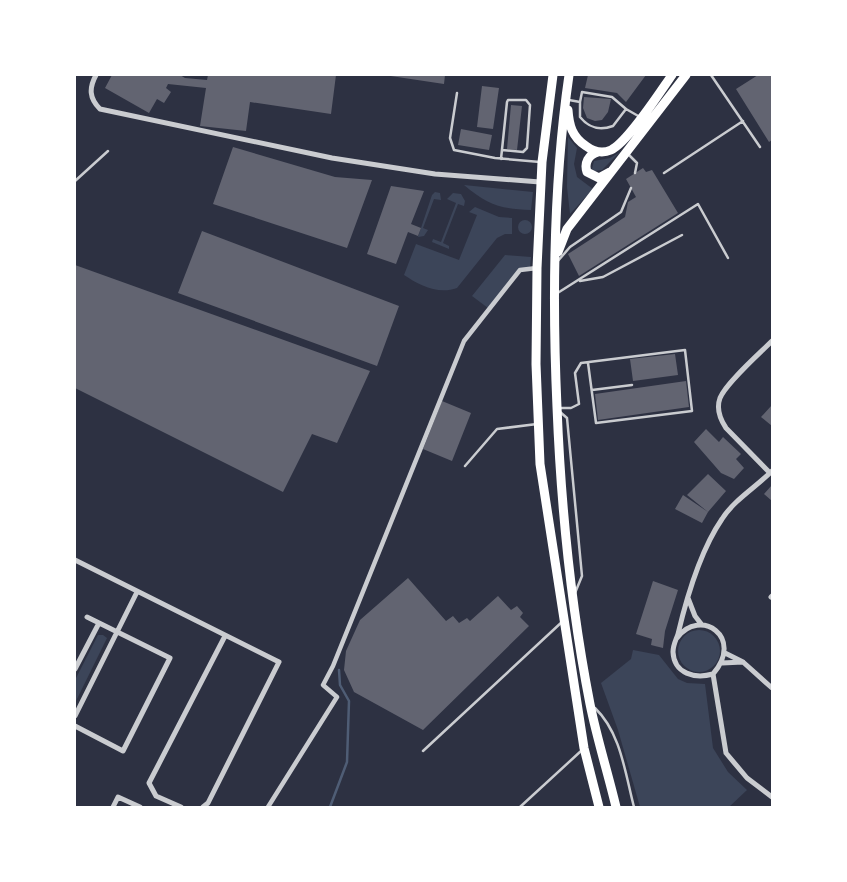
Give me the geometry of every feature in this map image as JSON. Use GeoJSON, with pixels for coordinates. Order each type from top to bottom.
{"type":"FeatureCollection","features":[{"type":"Feature","properties":{"kind":"highway"},"geometry":{"type":"LineString","coordinates":[[553,75],[540,182],[537,268],[540,464],[584,748],[599,807]]}},
{"type":"Feature","properties":{"kind":"highway"},"geometry":{"type":"LineString","coordinates":[[615,168],[599,178],[588,174],[586,168],[588,158],[620,144],[672,75]]}},
{"type":"Feature","properties":{"kind":"highway"},"geometry":{"type":"LineString","coordinates":[[554,265],[560,244],[568,229],[686,75]]}},
{"type":"Feature","properties":{"kind":"highway"},"geometry":{"type":"LineString","coordinates":[[568,77],[567,99],[569,118],[575,136],[584,145],[598,152]]}},
{"type":"Feature","properties":{"kind":"highway"},"geometry":{"type":"LineString","coordinates":[[568,77],[561,137],[554,265],[559,479],[590,704],[616,807]]}},
{"type":"Feature","properties":{"kind":"street"},"geometry":{"type":"LineString","coordinates":[[96,75],[90,88],[94,103],[100,109],[332,158],[435,174],[540,182]]}},
{"type":"Feature","properties":{"kind":"street"},"geometry":{"type":"LineString","coordinates":[[268,807],[337,697],[323,685],[337,657],[464,341],[520,270],[537,268]]}},
{"type":"Feature","properties":{"kind":"street"},"geometry":{"type":"LineString","coordinates":[[677,638],[688,628],[702,625],[712,628],[720,634],[724,643],[725,653],[722,663],[710,675],[691,676],[679,667],[673,653],[687,595],[723,517],[771,472],[726,428],[720,420],[719,410],[720,398],[728,387],[772,341]]}},
{"type":"Feature","properties":{"kind":"street"},"geometry":{"type":"LineString","coordinates":[[75,560],[279,662],[208,803],[203,807]]}},
{"type":"Feature","properties":{"kind":"street"},"geometry":{"type":"LineString","coordinates":[[75,716],[137,592]]}},
{"type":"Feature","properties":{"kind":"street"},"geometry":{"type":"LineString","coordinates":[[687,595],[692,610],[702,625]]}},
{"type":"Feature","properties":{"kind":"street"},"geometry":{"type":"LineString","coordinates":[[75,726],[123,751],[170,658],[87,618]]}},
{"type":"Feature","properties":{"kind":"street"},"geometry":{"type":"LineString","coordinates":[[75,670],[99,623]]}},
{"type":"Feature","properties":{"kind":"street"},"geometry":{"type":"LineString","coordinates":[[181,807],[156,796],[149,783],[225,636]]}},
{"type":"Feature","properties":{"kind":"street"},"geometry":{"type":"LineString","coordinates":[[725,653],[743,662],[772,688]]}},
{"type":"Feature","properties":{"kind":"street"},"geometry":{"type":"LineString","coordinates":[[722,663],[743,662]]}},
{"type":"Feature","properties":{"kind":"street"},"geometry":{"type":"LineString","coordinates":[[710,675],[726,753],[747,778],[772,797]]}},
{"type":"Feature","properties":{"kind":"street"},"geometry":{"type":"LineString","coordinates":[[113,807],[118,797],[140,807]]}},
{"type":"Feature","properties":{"kind":"lane"},"geometry":{"type":"LineString","coordinates":[[711,75],[760,147]]}},
{"type":"Feature","properties":{"kind":"lane"},"geometry":{"type":"LineString","coordinates":[[457,92],[450,145],[458,152],[501,159],[542,162]]}},
{"type":"Feature","properties":{"kind":"lane"},"geometry":{"type":"LineString","coordinates":[[626,109],[613,126],[594,128],[588,126],[580,117],[582,92],[612,97],[640,118]]}},
{"type":"Feature","properties":{"kind":"lane"},"geometry":{"type":"LineString","coordinates":[[567,99],[580,102]]}},
{"type":"Feature","properties":{"kind":"lane"},"geometry":{"type":"LineString","coordinates":[[501,159],[502,150],[508,100],[526,100],[530,105],[527,148],[523,152],[502,150]]}},
{"type":"Feature","properties":{"kind":"lane"},"geometry":{"type":"LineString","coordinates":[[664,173],[743,121]]}},
{"type":"Feature","properties":{"kind":"lane"},"geometry":{"type":"LineString","coordinates":[[75,181],[108,151]]}},
{"type":"Feature","properties":{"kind":"lane"},"geometry":{"type":"LineString","coordinates":[[627,153],[636,164],[635,173]]}},
{"type":"Feature","properties":{"kind":"lane"},"geometry":{"type":"LineString","coordinates":[[554,265],[570,247],[620,212],[631,188]]}},
{"type":"Feature","properties":{"kind":"lane"},"geometry":{"type":"LineString","coordinates":[[554,295],[579,281],[698,204],[728,258]]}},
{"type":"Feature","properties":{"kind":"lane"},"geometry":{"type":"LineString","coordinates":[[579,281],[603,276],[682,235]]}},
{"type":"Feature","properties":{"kind":"lane"},"geometry":{"type":"LineString","coordinates":[[557,408],[571,408],[579,404],[575,373],[581,363],[588,362],[685,350],[692,411],[596,424],[588,362]]}},
{"type":"Feature","properties":{"kind":"lane"},"geometry":{"type":"LineString","coordinates":[[592,390],[632,385]]}},
{"type":"Feature","properties":{"kind":"lane"},"geometry":{"type":"LineString","coordinates":[[466,466],[497,429],[538,424]]}},
{"type":"Feature","properties":{"kind":"lane"},"geometry":{"type":"LineString","coordinates":[[423,751],[564,620]]}},
{"type":"Feature","properties":{"kind":"lane"},"geometry":{"type":"LineString","coordinates":[[590,704],[608,720],[615,734],[634,807]]}},
{"type":"Feature","properties":{"kind":"lane"},"geometry":{"type":"LineString","coordinates":[[520,807],[584,748]]}},
{"type":"Feature","properties":{"kind":"shaded area"},"geometry":{"type":"Polygon","coordinates":[[[568,137],[577,148],[574,164],[577,177],[593,189],[570,214],[567,187],[568,137]]]}},
{"type":"Feature","properties":{"kind":"shaded area"},"geometry":{"type":"Polygon","coordinates":[[[620,152],[602,170],[595,171],[592,169],[594,161],[610,158],[620,152]]]}},
{"type":"Feature","properties":{"kind":"shaded area"},"geometry":{"type":"Polygon","coordinates":[[[464,185],[533,192],[531,210],[495,205],[464,185]]]}},
{"type":"Feature","properties":{"kind":"shaded area"},"geometry":{"type":"Polygon","coordinates":[[[435,192],[440,193],[441,200],[434,199],[423,228],[428,230],[424,236],[418,237],[432,195],[435,192]]]}},
{"type":"Feature","properties":{"kind":"shaded area"},"geometry":{"type":"Polygon","coordinates":[[[453,193],[461,194],[465,201],[464,206],[458,204],[443,243],[449,246],[449,249],[432,242],[433,239],[441,242],[456,203],[447,199],[453,193]]]}},
{"type":"Feature","properties":{"kind":"shaded area"},"geometry":{"type":"Polygon","coordinates":[[[475,207],[499,217],[512,218],[512,234],[505,234],[497,238],[457,288],[436,290],[404,275],[416,244],[459,260],[477,215],[469,212],[475,207]]]}},
{"type":"Feature","properties":{"kind":"shaded area"},"geometry":{"type":"Polygon","coordinates":[[[525,220],[530,222],[532,227],[530,232],[525,234],[520,232],[518,227],[520,222],[525,220]]]}},
{"type":"Feature","properties":{"kind":"shaded area"},"geometry":{"type":"Polygon","coordinates":[[[505,255],[531,257],[530,268],[519,269],[488,308],[472,296],[505,255]]]}},
{"type":"Feature","properties":{"kind":"shaded area"},"geometry":{"type":"Polygon","coordinates":[[[703,630],[711,633],[717,639],[720,651],[717,663],[711,669],[695,672],[687,669],[681,663],[678,647],[681,639],[687,633],[703,630]]]}},
{"type":"Feature","properties":{"kind":"shaded area"},"geometry":{"type":"Polygon","coordinates":[[[98,635],[103,635],[107,638],[75,703],[75,680],[98,635]]]}},
{"type":"Feature","properties":{"kind":"shaded area"},"geometry":{"type":"Polygon","coordinates":[[[633,650],[659,655],[678,679],[687,683],[705,684],[713,748],[728,772],[747,790],[729,807],[640,807],[618,730],[601,683],[631,659],[633,650]]]}},
{"type":"Feature","properties":{"kind":"building"},"geometry":{"type":"Polygon","coordinates":[[[112,75],[180,75],[185,78],[207,80],[208,75],[336,75],[331,114],[250,102],[246,131],[200,126],[206,88],[168,84],[166,88],[171,92],[164,103],[157,99],[149,113],[105,88],[112,75]]]}},
{"type":"Feature","properties":{"kind":"building"},"geometry":{"type":"Polygon","coordinates":[[[384,75],[445,75],[444,84],[384,75]]]}},
{"type":"Feature","properties":{"kind":"building"},"geometry":{"type":"Polygon","coordinates":[[[588,75],[646,75],[626,102],[617,93],[585,88],[588,75]]]}},
{"type":"Feature","properties":{"kind":"building"},"geometry":{"type":"Polygon","coordinates":[[[758,75],[772,75],[772,140],[769,142],[736,89],[758,75]]]}},
{"type":"Feature","properties":{"kind":"building"},"geometry":{"type":"Polygon","coordinates":[[[482,86],[499,88],[493,129],[477,127],[482,86]]]}},
{"type":"Feature","properties":{"kind":"building"},"geometry":{"type":"Polygon","coordinates":[[[584,97],[611,99],[608,112],[602,120],[595,121],[587,118],[583,108],[584,97]]]}},
{"type":"Feature","properties":{"kind":"building"},"geometry":{"type":"Polygon","coordinates":[[[511,105],[522,106],[517,150],[507,149],[511,105]]]}},
{"type":"Feature","properties":{"kind":"building"},"geometry":{"type":"Polygon","coordinates":[[[461,129],[492,135],[489,150],[458,145],[461,129]]]}},
{"type":"Feature","properties":{"kind":"building"},"geometry":{"type":"Polygon","coordinates":[[[233,147],[335,177],[372,180],[347,248],[213,204],[233,147]]]}},
{"type":"Feature","properties":{"kind":"building"},"geometry":{"type":"Polygon","coordinates":[[[643,168],[646,172],[652,170],[678,213],[579,276],[568,254],[625,217],[628,202],[636,197],[626,179],[643,168]]]}},
{"type":"Feature","properties":{"kind":"building"},"geometry":{"type":"Polygon","coordinates":[[[391,186],[424,191],[411,224],[421,228],[418,236],[408,232],[396,264],[367,254],[391,186]]]}},
{"type":"Feature","properties":{"kind":"building"},"geometry":{"type":"Polygon","coordinates":[[[202,231],[399,306],[377,366],[178,293],[202,231]]]}},
{"type":"Feature","properties":{"kind":"building"},"geometry":{"type":"Polygon","coordinates":[[[75,265],[370,371],[337,443],[312,434],[283,492],[75,388],[75,265]]]}},
{"type":"Feature","properties":{"kind":"building"},"geometry":{"type":"Polygon","coordinates":[[[675,354],[678,375],[633,381],[630,359],[675,354]]]}},
{"type":"Feature","properties":{"kind":"building"},"geometry":{"type":"Polygon","coordinates":[[[686,381],[689,407],[598,420],[595,394],[686,381]]]}},
{"type":"Feature","properties":{"kind":"building"},"geometry":{"type":"Polygon","coordinates":[[[442,401],[471,413],[452,461],[423,449],[442,401]]]}},
{"type":"Feature","properties":{"kind":"building"},"geometry":{"type":"Polygon","coordinates":[[[772,405],[772,426],[761,417],[772,405]]]}},
{"type":"Feature","properties":{"kind":"building"},"geometry":{"type":"Polygon","coordinates":[[[706,429],[719,442],[723,437],[741,454],[736,459],[744,468],[734,479],[721,473],[694,442],[706,429]]]}},
{"type":"Feature","properties":{"kind":"building"},"geometry":{"type":"Polygon","coordinates":[[[708,474],[726,491],[708,512],[687,495],[708,474]]]}},
{"type":"Feature","properties":{"kind":"building"},"geometry":{"type":"Polygon","coordinates":[[[772,485],[772,501],[764,494],[772,485]]]}},
{"type":"Feature","properties":{"kind":"building"},"geometry":{"type":"Polygon","coordinates":[[[683,495],[708,512],[702,523],[675,509],[683,495]]]}},
{"type":"Feature","properties":{"kind":"building"},"geometry":{"type":"Polygon","coordinates":[[[408,578],[446,621],[453,616],[459,623],[467,618],[470,621],[498,596],[511,610],[517,606],[523,613],[520,617],[529,626],[423,730],[354,692],[344,670],[346,651],[360,620],[408,578]]]}},
{"type":"Feature","properties":{"kind":"building"},"geometry":{"type":"Polygon","coordinates":[[[653,581],[678,590],[665,631],[663,648],[651,645],[652,639],[636,634],[653,581]]]}},
{"type":"Feature","properties":{"kind":"waterway"},"geometry":{"type":"LineString","coordinates":[[330,807],[347,762],[349,701],[340,685],[339,670]]}}]}
